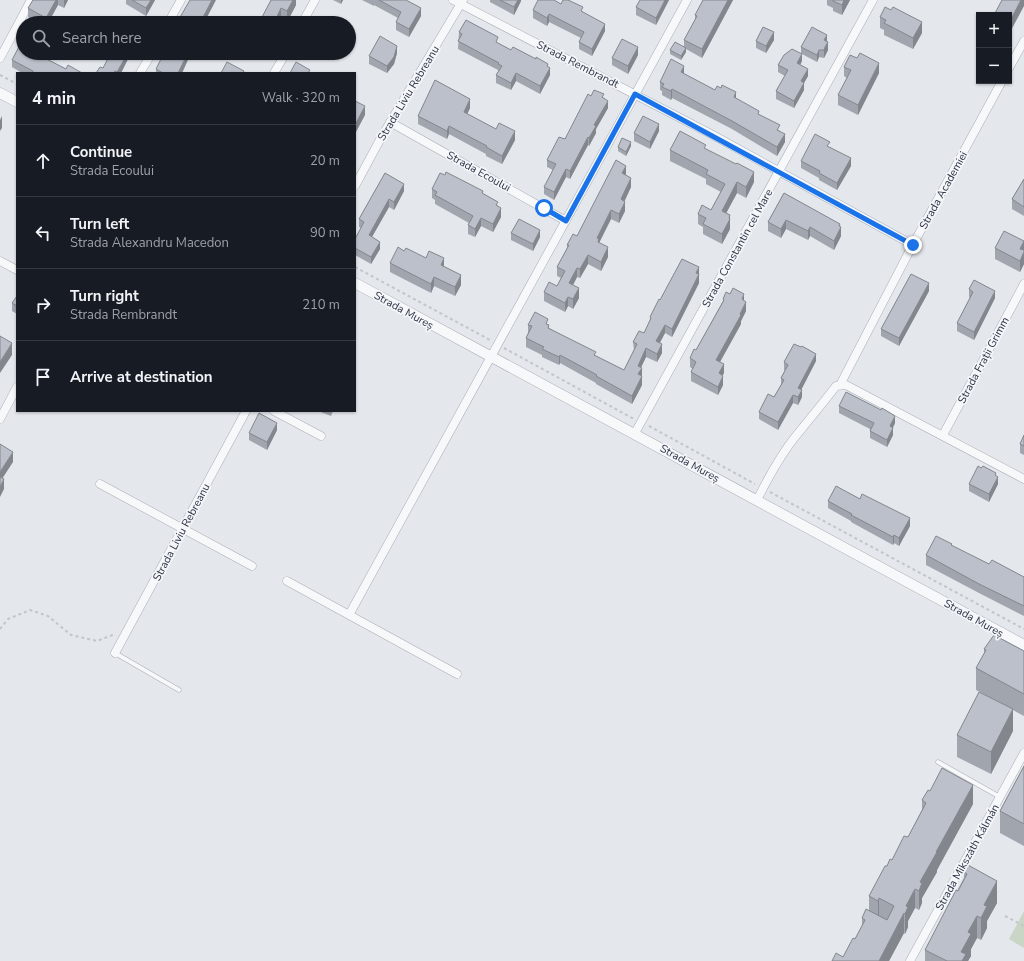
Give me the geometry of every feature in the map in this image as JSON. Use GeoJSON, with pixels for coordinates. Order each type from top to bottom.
{"type":"FeatureCollection","features":[{"type":"Feature","properties":{"kind":"street"},"geometry":{"type":"LineString","coordinates":[[22,16],[31,0]]}},
{"type":"Feature","properties":{"kind":"street"},"geometry":{"type":"LineString","coordinates":[[172,16],[181,0]]}},
{"type":"Feature","properties":{"kind":"street"},"geometry":{"type":"LineString","coordinates":[[306,16],[315,0]]}},
{"type":"Feature","properties":{"kind":"street"},"geometry":{"type":"LineString","coordinates":[[349,616],[687,0]]}},
{"type":"Feature","properties":{"kind":"street","name":"Strada Constantin cel Mare"},"geometry":{"type":"LineString","coordinates":[[635,434],[873,0]]}},
{"type":"Feature","properties":{"kind":"street","name":"Strada Rembrandt"},"geometry":{"type":"LineString","coordinates":[[459,1],[635,94],[913,245]]}},
{"type":"Feature","properties":{"kind":"street","name":"Strada Liviu Rebreanu"},"geometry":{"type":"LineString","coordinates":[[356,184],[459,1]]}},
{"type":"Feature","properties":{"kind":"street"},"geometry":{"type":"LineString","coordinates":[[0,58],[16,28]]}},
{"type":"Feature","properties":{"kind":"street"},"geometry":{"type":"LineString","coordinates":[[1012,63],[1024,41]]}},
{"type":"Feature","properties":{"kind":"street"},"geometry":{"type":"LineString","coordinates":[[141,72],[148,60]]}},
{"type":"Feature","properties":{"kind":"street"},"geometry":{"type":"LineString","coordinates":[[275,72],[282,60]]}},
{"type":"Feature","properties":{"kind":"street","name":"Strada Academiei"},"geometry":{"type":"LineString","coordinates":[[758,500],[768,479],[795,437],[836,386],[840,385],[913,245],[1000,84]]}},
{"type":"Feature","properties":{"kind":"street"},"geometry":{"type":"LineString","coordinates":[[0,93],[16,101]]}},
{"type":"Feature","properties":{"kind":"street","name":"Strada Ecoului"},"geometry":{"type":"LineString","coordinates":[[390,122],[566,221]]}},
{"type":"Feature","properties":{"kind":"street"},"geometry":{"type":"LineString","coordinates":[[0,261],[16,269]]}},
{"type":"Feature","properties":{"kind":"street","name":"Strada Mureș"},"geometry":{"type":"LineString","coordinates":[[356,284],[491,358],[758,500],[1024,645]]}},
{"type":"Feature","properties":{"kind":"street","name":"Strada Frații Grimm"},"geometry":{"type":"LineString","coordinates":[[942,435],[1024,284]]}},
{"type":"Feature","properties":{"kind":"street"},"geometry":{"type":"LineString","coordinates":[[840,385],[846,385],[1024,479]]}},
{"type":"Feature","properties":{"kind":"street"},"geometry":{"type":"LineString","coordinates":[[0,419],[16,389]]}},
{"type":"Feature","properties":{"kind":"street","name":"Strada Liviu Rebreanu"},"geometry":{"type":"LineString","coordinates":[[115,653],[245,412]]}},
{"type":"Feature","properties":{"kind":"street"},"geometry":{"type":"LineString","coordinates":[[276,412],[321,436]]}},
{"type":"Feature","properties":{"kind":"street"},"geometry":{"type":"LineString","coordinates":[[100,484],[252,566]]}},
{"type":"Feature","properties":{"kind":"street"},"geometry":{"type":"LineString","coordinates":[[287,581],[457,674]]}},
{"type":"Feature","properties":{"kind":"street","name":"Strada Mikszáth Kálmán"},"geometry":{"type":"LineString","coordinates":[[910,961],[1024,753]]}},
{"type":"Feature","properties":{"kind":"lane"},"geometry":{"type":"LineString","coordinates":[[115,653],[179,690]]}},
{"type":"Feature","properties":{"kind":"lane"},"geometry":{"type":"LineString","coordinates":[[938,762],[1000,797]]}},
{"type":"Feature","properties":{"kind":"path"},"geometry":{"type":"LineString","coordinates":[[0,75],[16,83]]}},
{"type":"Feature","properties":{"kind":"path"},"geometry":{"type":"LineString","coordinates":[[356,268],[1024,629]]}},
{"type":"Feature","properties":{"kind":"path"},"geometry":{"type":"LineString","coordinates":[[0,629],[8,619],[30,610],[48,616],[71,635],[97,641],[129,628]]}},
{"type":"Feature","properties":{"kind":"path"},"geometry":{"type":"LineString","coordinates":[[1006,916],[1024,926]]}},
{"type":"Feature","properties":{"kind":"green space"},"geometry":{"type":"Polygon","coordinates":[[[1024,911],[1024,948],[1009,939],[1024,911]]]}},
{"type":"Feature","properties":{"kind":"building"},"geometry":{"type":"Polygon","coordinates":[[[33,0],[56,0],[47,16],[42,16],[28,8],[33,0]]]}},
{"type":"Feature","properties":{"kind":"building"},"geometry":{"type":"Polygon","coordinates":[[[132,0],[151,0],[146,8],[132,0]]]}},
{"type":"Feature","properties":{"kind":"building"},"geometry":{"type":"Polygon","coordinates":[[[190,0],[212,0],[204,16],[181,16],[190,0]]]}},
{"type":"Feature","properties":{"kind":"building"},"geometry":{"type":"Polygon","coordinates":[[[271,0],[293,0],[287,11],[281,8],[277,16],[263,16],[271,0]]]}},
{"type":"Feature","properties":{"kind":"building"},"geometry":{"type":"Polygon","coordinates":[[[379,0],[406,0],[421,8],[409,29],[396,22],[401,12],[379,0]]]}},
{"type":"Feature","properties":{"kind":"building"},"geometry":{"type":"Polygon","coordinates":[[[500,0],[518,0],[514,7],[500,0]]]}},
{"type":"Feature","properties":{"kind":"building"},"geometry":{"type":"Polygon","coordinates":[[[538,0],[554,0],[561,4],[563,0],[568,0],[583,7],[581,11],[605,24],[592,49],[579,42],[584,32],[549,14],[547,18],[533,10],[538,0]]]}},
{"type":"Feature","properties":{"kind":"building"},"geometry":{"type":"Polygon","coordinates":[[[640,0],[665,0],[656,18],[636,7],[640,0]]]}},
{"type":"Feature","properties":{"kind":"building"},"geometry":{"type":"Polygon","coordinates":[[[703,0],[728,0],[702,49],[684,40],[697,16],[695,15],[703,0]]]}},
{"type":"Feature","properties":{"kind":"building"},"geometry":{"type":"Polygon","coordinates":[[[833,0],[844,0],[842,5],[833,0]]]}},
{"type":"Feature","properties":{"kind":"building"},"geometry":{"type":"Polygon","coordinates":[[[1002,0],[1021,0],[1012,17],[1012,12],[996,12],[1002,0]]]}},
{"type":"Feature","properties":{"kind":"building"},"geometry":{"type":"Polygon","coordinates":[[[885,7],[891,10],[893,7],[922,22],[913,38],[884,23],[886,20],[880,17],[885,7]]]}},
{"type":"Feature","properties":{"kind":"building"},"geometry":{"type":"Polygon","coordinates":[[[466,20],[498,37],[496,42],[511,50],[513,47],[548,64],[547,66],[550,68],[540,86],[516,73],[511,83],[496,75],[502,66],[498,64],[499,63],[458,41],[462,34],[459,32],[466,20]]]}},
{"type":"Feature","properties":{"kind":"building"},"geometry":{"type":"Polygon","coordinates":[[[763,27],[774,32],[766,46],[756,41],[763,27]]]}},
{"type":"Feature","properties":{"kind":"building"},"geometry":{"type":"Polygon","coordinates":[[[812,27],[827,35],[824,40],[828,42],[824,50],[819,50],[817,55],[801,47],[812,27]]]}},
{"type":"Feature","properties":{"kind":"building"},"geometry":{"type":"Polygon","coordinates":[[[380,36],[397,46],[394,57],[387,66],[369,56],[380,36]]]}},
{"type":"Feature","properties":{"kind":"building"},"geometry":{"type":"Polygon","coordinates":[[[622,39],[638,47],[628,66],[612,58],[622,39]]]}},
{"type":"Feature","properties":{"kind":"building"},"geometry":{"type":"Polygon","coordinates":[[[675,42],[686,48],[681,56],[670,50],[675,42]]]}},
{"type":"Feature","properties":{"kind":"building"},"geometry":{"type":"Polygon","coordinates":[[[792,49],[802,54],[797,63],[808,69],[801,81],[804,83],[794,101],[776,91],[788,70],[778,65],[784,55],[792,49]]]}},
{"type":"Feature","properties":{"kind":"building"},"geometry":{"type":"Polygon","coordinates":[[[16,52],[16,60],[49,60],[66,69],[68,65],[80,72],[32,72],[12,60],[16,52]]]}},
{"type":"Feature","properties":{"kind":"building"},"geometry":{"type":"Polygon","coordinates":[[[860,53],[879,63],[858,105],[838,95],[851,70],[844,67],[850,55],[857,58],[860,53]]]}},
{"type":"Feature","properties":{"kind":"building"},"geometry":{"type":"Polygon","coordinates":[[[671,59],[684,66],[681,72],[715,90],[717,86],[721,88],[722,85],[736,92],[734,97],[759,111],[758,114],[780,125],[777,130],[785,134],[777,147],[672,89],[671,91],[662,87],[664,84],[660,82],[671,59]]]}},
{"type":"Feature","properties":{"kind":"building"},"geometry":{"type":"Polygon","coordinates":[[[107,60],[124,60],[117,72],[97,72],[100,67],[103,68],[107,60]]]}},
{"type":"Feature","properties":{"kind":"building"},"geometry":{"type":"Polygon","coordinates":[[[160,60],[184,60],[178,72],[161,72],[156,69],[160,60]]]}},
{"type":"Feature","properties":{"kind":"building"},"geometry":{"type":"Polygon","coordinates":[[[227,62],[244,71],[244,72],[222,72],[227,62]]]}},
{"type":"Feature","properties":{"kind":"building"},"geometry":{"type":"Polygon","coordinates":[[[296,62],[310,70],[309,72],[291,72],[296,62]]]}},
{"type":"Feature","properties":{"kind":"building"},"geometry":{"type":"Polygon","coordinates":[[[435,80],[470,99],[464,112],[496,129],[499,123],[515,131],[502,156],[486,147],[487,146],[449,126],[447,131],[418,116],[435,80]]]}},
{"type":"Feature","properties":{"kind":"building"},"geometry":{"type":"Polygon","coordinates":[[[594,90],[604,94],[602,97],[608,101],[594,125],[596,126],[589,138],[588,137],[570,171],[566,169],[554,192],[544,187],[556,164],[547,160],[559,137],[565,139],[588,94],[591,96],[594,90]]]}},
{"type":"Feature","properties":{"kind":"building"},"geometry":{"type":"Polygon","coordinates":[[[356,102],[365,106],[356,123],[356,102]]]}},
{"type":"Feature","properties":{"kind":"building"},"geometry":{"type":"Polygon","coordinates":[[[643,116],[659,124],[650,142],[634,133],[643,116]]]}},
{"type":"Feature","properties":{"kind":"building"},"geometry":{"type":"Polygon","coordinates":[[[680,131],[706,145],[704,148],[754,172],[746,187],[737,182],[722,211],[730,215],[730,219],[722,234],[703,224],[706,218],[698,214],[702,205],[711,210],[725,184],[706,174],[708,170],[670,150],[680,131]]]}},
{"type":"Feature","properties":{"kind":"building"},"geometry":{"type":"Polygon","coordinates":[[[815,134],[830,142],[827,146],[851,158],[837,183],[819,173],[820,171],[801,161],[815,134]]]}},
{"type":"Feature","properties":{"kind":"building"},"geometry":{"type":"Polygon","coordinates":[[[622,138],[631,142],[626,152],[618,147],[622,138]]]}},
{"type":"Feature","properties":{"kind":"building"},"geometry":{"type":"Polygon","coordinates":[[[616,160],[626,166],[622,173],[631,178],[621,199],[625,202],[619,214],[611,210],[597,238],[599,239],[598,242],[608,247],[601,262],[588,255],[580,269],[577,268],[569,283],[579,288],[573,299],[568,297],[565,303],[544,292],[549,282],[557,286],[565,271],[557,267],[569,245],[567,245],[573,234],[577,236],[616,160]]]}},
{"type":"Feature","properties":{"kind":"building"},"geometry":{"type":"Polygon","coordinates":[[[446,172],[483,191],[482,193],[498,202],[496,205],[501,208],[493,224],[481,218],[475,229],[468,225],[473,216],[435,195],[437,192],[432,189],[440,173],[445,175],[446,172]]]}},
{"type":"Feature","properties":{"kind":"building"},"geometry":{"type":"Polygon","coordinates":[[[385,173],[404,184],[394,202],[389,199],[369,235],[380,242],[371,257],[356,249],[356,237],[364,222],[359,219],[385,173]]]}},
{"type":"Feature","properties":{"kind":"building"},"geometry":{"type":"Polygon","coordinates":[[[1024,179],[1024,207],[1012,199],[1024,179]]]}},
{"type":"Feature","properties":{"kind":"building"},"geometry":{"type":"Polygon","coordinates":[[[784,193],[840,224],[839,226],[841,227],[834,241],[810,227],[808,231],[786,220],[781,229],[768,222],[784,193]]]}},
{"type":"Feature","properties":{"kind":"building"},"geometry":{"type":"Polygon","coordinates":[[[519,219],[540,230],[533,244],[511,233],[519,219]]]}},
{"type":"Feature","properties":{"kind":"building"},"geometry":{"type":"Polygon","coordinates":[[[1004,231],[1024,241],[1020,249],[1024,250],[1024,252],[1020,261],[995,248],[1004,231]]]}},
{"type":"Feature","properties":{"kind":"building"},"geometry":{"type":"Polygon","coordinates":[[[398,247],[404,251],[406,248],[426,258],[429,251],[444,258],[441,265],[461,275],[455,287],[434,277],[431,284],[390,263],[398,247]]]}},
{"type":"Feature","properties":{"kind":"building"},"geometry":{"type":"Polygon","coordinates":[[[682,259],[699,267],[696,273],[699,274],[672,329],[665,325],[656,341],[662,344],[657,354],[646,348],[638,366],[642,368],[638,374],[642,376],[632,396],[560,355],[559,357],[542,349],[544,347],[526,338],[532,326],[528,325],[535,312],[548,319],[546,324],[549,325],[548,328],[596,352],[594,355],[624,370],[637,344],[633,342],[639,331],[644,333],[659,299],[660,300],[682,259]]]}},
{"type":"Feature","properties":{"kind":"building"},"geometry":{"type":"Polygon","coordinates":[[[911,274],[929,283],[899,338],[881,329],[911,274]]]}},
{"type":"Feature","properties":{"kind":"building"},"geometry":{"type":"Polygon","coordinates":[[[974,280],[995,291],[974,332],[957,323],[973,292],[969,289],[974,280]]]}},
{"type":"Feature","properties":{"kind":"building"},"geometry":{"type":"Polygon","coordinates":[[[733,288],[744,294],[742,299],[746,302],[740,314],[741,315],[716,360],[724,364],[719,373],[723,376],[718,387],[691,372],[696,362],[690,358],[724,300],[723,299],[726,292],[730,294],[733,288]]]}},
{"type":"Feature","properties":{"kind":"building"},"geometry":{"type":"Polygon","coordinates":[[[16,297],[16,305],[12,303],[16,297]]]}},
{"type":"Feature","properties":{"kind":"building"},"geometry":{"type":"Polygon","coordinates":[[[0,336],[12,343],[0,362],[0,336]]]}},
{"type":"Feature","properties":{"kind":"building"},"geometry":{"type":"Polygon","coordinates":[[[794,344],[801,347],[802,346],[816,354],[798,388],[802,390],[798,397],[793,395],[778,422],[759,412],[768,394],[774,397],[784,380],[781,378],[788,365],[784,362],[794,344]]]}},
{"type":"Feature","properties":{"kind":"building"},"geometry":{"type":"Polygon","coordinates":[[[846,392],[881,410],[882,408],[895,416],[890,426],[893,428],[887,440],[870,431],[874,423],[839,406],[846,392]]]}},
{"type":"Feature","properties":{"kind":"building"},"geometry":{"type":"Polygon","coordinates":[[[259,413],[277,423],[267,442],[249,433],[259,413]]]}},
{"type":"Feature","properties":{"kind":"building"},"geometry":{"type":"Polygon","coordinates":[[[1024,435],[1024,446],[1020,444],[1024,435]]]}},
{"type":"Feature","properties":{"kind":"building"},"geometry":{"type":"Polygon","coordinates":[[[0,444],[13,452],[0,472],[0,444]]]}},
{"type":"Feature","properties":{"kind":"building"},"geometry":{"type":"Polygon","coordinates":[[[978,466],[981,468],[983,466],[996,473],[995,475],[998,477],[989,494],[969,484],[978,466]]]}},
{"type":"Feature","properties":{"kind":"building"},"geometry":{"type":"Polygon","coordinates":[[[0,477],[4,479],[0,487],[0,477]]]}},
{"type":"Feature","properties":{"kind":"building"},"geometry":{"type":"Polygon","coordinates":[[[836,486],[860,499],[862,494],[910,518],[899,538],[894,535],[893,537],[828,501],[836,486]]]}},
{"type":"Feature","properties":{"kind":"building"},"geometry":{"type":"Polygon","coordinates":[[[936,536],[989,564],[992,560],[1024,577],[1024,606],[979,584],[926,555],[936,536]]]}},
{"type":"Feature","properties":{"kind":"building"},"geometry":{"type":"Polygon","coordinates":[[[994,635],[1024,651],[1024,694],[976,668],[986,650],[984,649],[994,635]]]}},
{"type":"Feature","properties":{"kind":"building"},"geometry":{"type":"Polygon","coordinates":[[[979,692],[1013,709],[991,752],[957,735],[979,692]]]}},
{"type":"Feature","properties":{"kind":"building"},"geometry":{"type":"Polygon","coordinates":[[[1024,766],[1024,824],[1000,811],[1024,766]]]}},
{"type":"Feature","properties":{"kind":"building"},"geometry":{"type":"Polygon","coordinates":[[[942,768],[973,785],[920,882],[922,883],[919,891],[915,889],[906,906],[908,907],[905,914],[904,913],[879,961],[832,961],[836,953],[843,957],[853,938],[855,939],[865,920],[862,918],[866,909],[887,920],[894,906],[879,898],[878,901],[869,896],[885,866],[887,866],[890,859],[892,860],[904,836],[908,837],[926,803],[922,800],[928,790],[930,791],[942,768]]]}},
{"type":"Feature","properties":{"kind":"building"},"geometry":{"type":"Polygon","coordinates":[[[968,865],[997,881],[984,905],[987,906],[981,918],[977,916],[968,932],[971,934],[961,952],[966,954],[962,961],[947,961],[925,950],[956,890],[958,891],[967,874],[964,872],[968,865]]]}},
{"type":"Feature","properties":{"kind":"route"},"geometry":{"type":"LineString","coordinates":[[544,208],[566,221],[635,94],[913,245]]}}]}
